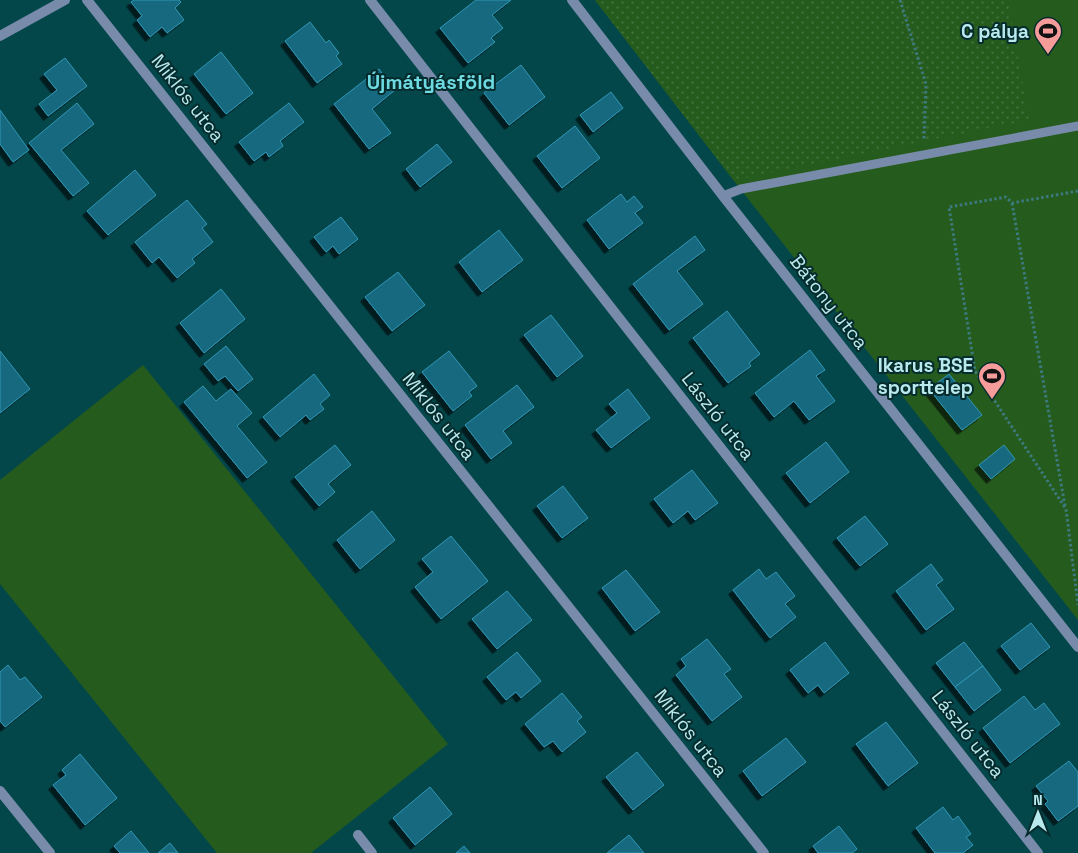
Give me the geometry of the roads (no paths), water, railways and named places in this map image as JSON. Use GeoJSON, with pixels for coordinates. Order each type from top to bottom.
{"type":"FeatureCollection","features":[{"type":"Feature","properties":{"kind":"street"},"geometry":{"type":"LineString","coordinates":[[0,36],[65,0]]}},
{"type":"Feature","properties":{"kind":"street","name":"Miklós utca"},"geometry":{"type":"LineString","coordinates":[[87,0],[764,853]]}},
{"type":"Feature","properties":{"kind":"street","name":"László utca"},"geometry":{"type":"LineString","coordinates":[[370,0],[1038,853]]}},
{"type":"Feature","properties":{"kind":"street","name":"Bátony utca"},"geometry":{"type":"LineString","coordinates":[[572,0],[723,196],[1078,647]]}},
{"type":"Feature","properties":{"kind":"street"},"geometry":{"type":"LineString","coordinates":[[0,791],[50,853]]}},
{"type":"Feature","properties":{"kind":"street"},"geometry":{"type":"LineString","coordinates":[[358,835],[372,853]]}},
{"type":"Feature","properties":{"kind":"lane"},"geometry":{"type":"LineString","coordinates":[[723,196],[741,190],[1078,126]]}},
{"type":"Feature","properties":{"kind":"place","name":"C pálya"},"geometry":{"type":"Point","coordinates":[1048,55]}},
{"type":"Feature","properties":{"kind":"place","name":"Ikarus BSE sporttelep"},"geometry":{"type":"Point","coordinates":[992,400]}},
{"type":"Feature","properties":{"kind":"district","name":"Újmátyásföld"},"geometry":{"type":"Point","coordinates":[431,82]}}]}
